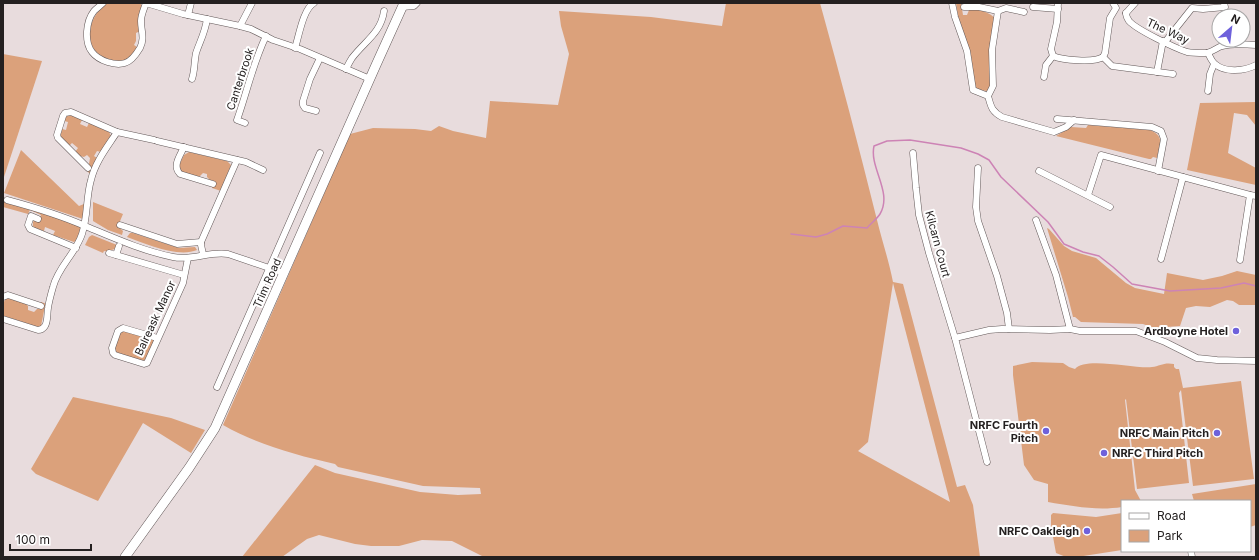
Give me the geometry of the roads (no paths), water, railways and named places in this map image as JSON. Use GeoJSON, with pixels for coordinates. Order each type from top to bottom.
{"type":"FeatureCollection","features":[{"type":"Feature","properties":{"kind":"main road","name":"Trim Road"},"geometry":{"type":"LineString","coordinates":[[125,557],[189,468],[215,428],[403,5]]}},
{"type":"Feature","properties":{"kind":"street"},"geometry":{"type":"LineString","coordinates":[[103,3],[90,18],[88,24],[88,41],[92,52],[110,63],[118,64],[130,61],[139,49],[143,38],[141,22],[146,3],[188,15],[251,29],[370,79]]}},
{"type":"Feature","properties":{"kind":"street"},"geometry":{"type":"LineString","coordinates":[[188,15],[191,3]]}},
{"type":"Feature","properties":{"kind":"street"},"geometry":{"type":"LineString","coordinates":[[240,26],[252,3]]}},
{"type":"Feature","properties":{"kind":"street"},"geometry":{"type":"LineString","coordinates":[[295,48],[305,14],[308,8],[314,3]]}},
{"type":"Feature","properties":{"kind":"street"},"geometry":{"type":"LineString","coordinates":[[403,5],[414,6],[416,3]]}},
{"type":"Feature","properties":{"kind":"street"},"geometry":{"type":"LineString","coordinates":[[952,3],[955,17],[967,51],[973,90],[988,96]]}},
{"type":"Feature","properties":{"kind":"street"},"geometry":{"type":"LineString","coordinates":[[1053,56],[1064,59],[1100,60],[1105,53],[1107,28],[1115,5],[1122,12],[1126,13],[1135,3]]}},
{"type":"Feature","properties":{"kind":"street"},"geometry":{"type":"LineString","coordinates":[[1157,72],[1164,42],[1192,8],[1203,9],[1224,7],[1224,3]]}},
{"type":"Feature","properties":{"kind":"street"},"geometry":{"type":"LineString","coordinates":[[1033,7],[1058,6],[1057,22],[1051,49],[1053,56]]}},
{"type":"Feature","properties":{"kind":"street"},"geometry":{"type":"LineString","coordinates":[[964,7],[979,7],[998,11],[1006,8],[1024,12]]}},
{"type":"Feature","properties":{"kind":"street"},"geometry":{"type":"LineString","coordinates":[[346,69],[353,56],[368,41],[377,29],[384,11]]}},
{"type":"Feature","properties":{"kind":"street"},"geometry":{"type":"LineString","coordinates":[[998,11],[992,50],[993,86],[988,96],[992,110],[1002,117],[1054,132],[1066,127],[1074,120]]}},
{"type":"Feature","properties":{"kind":"street","name":"The Way"},"geometry":{"type":"LineString","coordinates":[[1126,13],[1126,17],[1130,22],[1164,42],[1193,53],[1208,53],[1221,46],[1234,44],[1256,45]]}},
{"type":"Feature","properties":{"kind":"street"},"geometry":{"type":"LineString","coordinates":[[192,79],[195,70],[196,54],[203,36],[207,19]]}},
{"type":"Feature","properties":{"kind":"street","name":"Canterbrook"},"geometry":{"type":"LineString","coordinates":[[245,122],[237,120],[248,89],[256,59],[266,36]]}},
{"type":"Feature","properties":{"kind":"street"},"geometry":{"type":"LineString","coordinates":[[1208,53],[1214,64],[1223,69],[1249,69],[1256,65]]}},
{"type":"Feature","properties":{"kind":"street"},"geometry":{"type":"LineString","coordinates":[[1044,77],[1046,65],[1053,56]]}},
{"type":"Feature","properties":{"kind":"street"},"geometry":{"type":"LineString","coordinates":[[1103,57],[1112,66],[1173,74]]}},
{"type":"Feature","properties":{"kind":"street"},"geometry":{"type":"LineString","coordinates":[[316,111],[305,108],[303,101],[308,84],[320,58]]}},
{"type":"Feature","properties":{"kind":"street"},"geometry":{"type":"LineString","coordinates":[[1208,91],[1210,74],[1214,64]]}},
{"type":"Feature","properties":{"kind":"street"},"geometry":{"type":"LineString","coordinates":[[88,168],[58,138],[57,135],[64,113],[70,112],[117,132],[246,162],[263,170]]}},
{"type":"Feature","properties":{"kind":"street"},"geometry":{"type":"LineString","coordinates":[[1057,119],[1152,127],[1161,131],[1164,139],[1158,171]]}},
{"type":"Feature","properties":{"kind":"street"},"geometry":{"type":"LineString","coordinates":[[3,319],[38,330],[41,330],[46,325],[48,307],[54,284],[64,265],[76,248],[82,234],[91,180],[102,156],[117,132]]}},
{"type":"Feature","properties":{"kind":"street"},"geometry":{"type":"LineString","coordinates":[[184,147],[175,166],[177,172],[213,184]]}},
{"type":"Feature","properties":{"kind":"street"},"geometry":{"type":"LineString","coordinates":[[217,387],[320,153]]}},
{"type":"Feature","properties":{"kind":"street","name":"Kilcarn Court"},"geometry":{"type":"LineString","coordinates":[[913,153],[919,215],[955,338],[987,462]]}},
{"type":"Feature","properties":{"kind":"street"},"geometry":{"type":"LineString","coordinates":[[1088,195],[1101,155],[1253,196],[1240,260]]}},
{"type":"Feature","properties":{"kind":"street"},"geometry":{"type":"LineString","coordinates":[[203,254],[201,242],[237,160]]}},
{"type":"Feature","properties":{"kind":"street"},"geometry":{"type":"LineString","coordinates":[[978,168],[976,206],[978,221],[997,276],[1007,313],[1009,329]]}},
{"type":"Feature","properties":{"kind":"street"},"geometry":{"type":"LineString","coordinates":[[1039,171],[1110,207]]}},
{"type":"Feature","properties":{"kind":"street"},"geometry":{"type":"LineString","coordinates":[[1161,259],[1183,178]]}},
{"type":"Feature","properties":{"kind":"street"},"geometry":{"type":"LineString","coordinates":[[7,200],[33,206],[84,225],[113,238],[172,257],[188,258],[203,254],[221,253],[284,272]]}},
{"type":"Feature","properties":{"kind":"street"},"geometry":{"type":"LineString","coordinates":[[38,219],[31,216],[28,225],[30,230],[76,248]]}},
{"type":"Feature","properties":{"kind":"street"},"geometry":{"type":"LineString","coordinates":[[1036,220],[1056,275],[1070,329]]}},
{"type":"Feature","properties":{"kind":"street"},"geometry":{"type":"LineString","coordinates":[[120,225],[177,244],[201,242]]}},
{"type":"Feature","properties":{"kind":"street"},"geometry":{"type":"LineString","coordinates":[[119,246],[113,254],[184,276]]}},
{"type":"Feature","properties":{"kind":"street","name":"Balreask Manor"},"geometry":{"type":"LineString","coordinates":[[154,337],[123,328],[118,331],[112,351],[115,355],[144,364],[147,363],[183,283],[188,258]]}},
{"type":"Feature","properties":{"kind":"street"},"geometry":{"type":"LineString","coordinates":[[3,297],[8,294],[41,306]]}},
{"type":"Feature","properties":{"kind":"street"},"geometry":{"type":"LineString","coordinates":[[955,338],[989,330],[1009,329],[1136,331],[1165,342],[1197,358],[1256,361]]}},
{"type":"Feature","properties":{"kind":"waterway"},"geometry":{"type":"LineString","coordinates":[[791,234],[816,237],[827,234],[843,226],[867,228],[879,216],[883,206],[884,197],[873,154],[874,146],[887,141],[910,140],[961,148],[989,160],[1001,177],[1048,222],[1064,244],[1083,252],[1099,256],[1132,284],[1170,291],[1221,288],[1244,283],[1256,286]]}},
{"type":"Feature","properties":{"kind":"place","name":"Ardboyne Hotel"},"geometry":{"type":"Point","coordinates":[1236,331]}},
{"type":"Feature","properties":{"kind":"place","name":"NRFC Fourth Pitch"},"geometry":{"type":"Point","coordinates":[1046,431]}},
{"type":"Feature","properties":{"kind":"place","name":"NRFC Main Pitch"},"geometry":{"type":"Point","coordinates":[1217,433]}},
{"type":"Feature","properties":{"kind":"place","name":"NRFC Third Pitch"},"geometry":{"type":"Point","coordinates":[1104,453]}},
{"type":"Feature","properties":{"kind":"place","name":"NRFC Oakleigh"},"geometry":{"type":"Point","coordinates":[1087,531]}}]}
